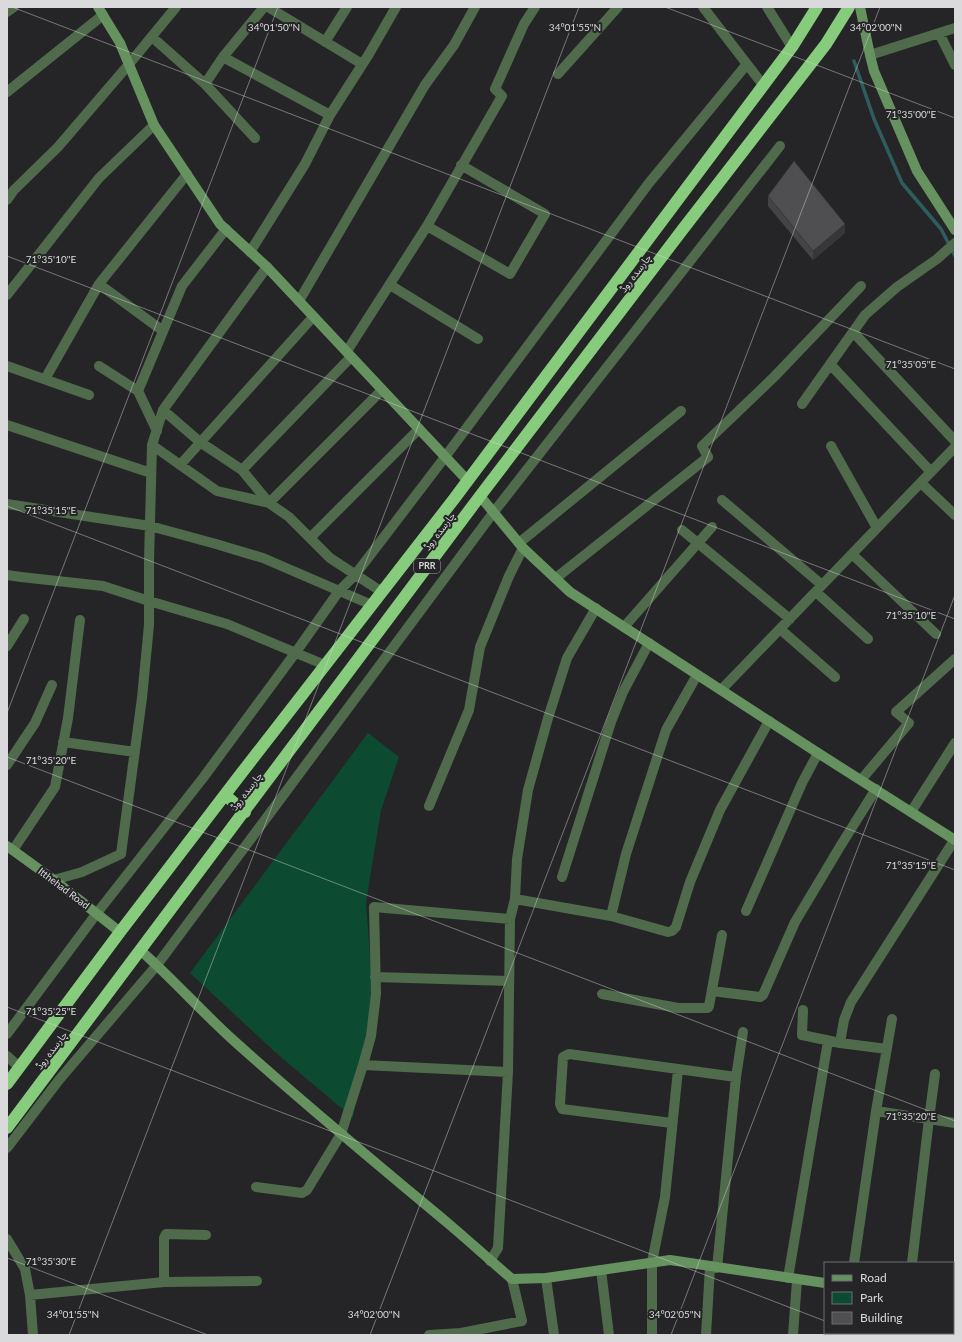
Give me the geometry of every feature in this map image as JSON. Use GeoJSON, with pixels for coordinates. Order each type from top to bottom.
{"type":"FeatureCollection","features":[{"type":"Feature","properties":{"kind":"highway","name":"چارسدہ روڈ"},"geometry":{"type":"LineString","coordinates":[[7,1084],[120,932],[468,481],[792,47],[817,7]]}},
{"type":"Feature","properties":{"kind":"highway","name":"چارسدہ روڈ"},"geometry":{"type":"LineString","coordinates":[[7,1128],[245,812],[480,496],[826,44],[849,7]]}},
{"type":"Feature","properties":{"kind":"highway"},"geometry":{"type":"LineString","coordinates":[[225,795],[245,812]]}},
{"type":"Feature","properties":{"kind":"street"},"geometry":{"type":"LineString","coordinates":[[7,12],[14,7]]}},
{"type":"Feature","properties":{"kind":"street"},"geometry":{"type":"LineString","coordinates":[[7,200],[14,190],[58,147],[176,7]]}},
{"type":"Feature","properties":{"kind":"street"},"geometry":{"type":"LineString","coordinates":[[205,84],[223,57],[264,7]]}},
{"type":"Feature","properties":{"kind":"street"},"geometry":{"type":"LineString","coordinates":[[268,7],[362,64]]}},
{"type":"Feature","properties":{"kind":"street"},"geometry":{"type":"LineString","coordinates":[[324,42],[347,7]]}},
{"type":"Feature","properties":{"kind":"street"},"geometry":{"type":"LineString","coordinates":[[250,252],[305,164],[330,115],[396,7]]}},
{"type":"Feature","properties":{"kind":"street"},"geometry":{"type":"LineString","coordinates":[[299,301],[425,85],[454,45],[475,7]]}},
{"type":"Feature","properties":{"kind":"street"},"geometry":{"type":"LineString","coordinates":[[242,470],[349,354],[427,226],[502,96],[495,89],[524,24],[535,7]]}},
{"type":"Feature","properties":{"kind":"street"},"geometry":{"type":"LineString","coordinates":[[558,74],[618,7]]}},
{"type":"Feature","properties":{"kind":"street"},"geometry":{"type":"LineString","coordinates":[[703,7],[763,85]]}},
{"type":"Feature","properties":{"kind":"street"},"geometry":{"type":"LineString","coordinates":[[767,7],[792,47]]}},
{"type":"Feature","properties":{"kind":"street"},"geometry":{"type":"LineString","coordinates":[[860,7],[874,71],[917,171],[955,230]]}},
{"type":"Feature","properties":{"kind":"street"},"geometry":{"type":"LineString","coordinates":[[7,92],[101,11],[130,63],[154,125],[220,224],[267,268],[299,301],[468,481]]}},
{"type":"Feature","properties":{"kind":"street"},"geometry":{"type":"LineString","coordinates":[[870,55],[955,28]]}},
{"type":"Feature","properties":{"kind":"street"},"geometry":{"type":"LineString","coordinates":[[939,33],[955,65]]}},
{"type":"Feature","properties":{"kind":"street"},"geometry":{"type":"LineString","coordinates":[[152,37],[205,84],[255,138]]}},
{"type":"Feature","properties":{"kind":"street"},"geometry":{"type":"LineString","coordinates":[[223,57],[330,115]]}},
{"type":"Feature","properties":{"kind":"street"},"geometry":{"type":"LineString","coordinates":[[7,1034],[97,913],[203,778],[339,591],[355,575],[445,457],[649,183],[747,64]]}},
{"type":"Feature","properties":{"kind":"street"},"geometry":{"type":"LineString","coordinates":[[7,295],[99,178],[154,125]]}},
{"type":"Feature","properties":{"kind":"street"},"geometry":{"type":"LineString","coordinates":[[7,1148],[59,1080],[157,965],[493,513],[780,146]]}},
{"type":"Feature","properties":{"kind":"street"},"geometry":{"type":"LineString","coordinates":[[427,226],[510,274],[544,214],[461,165]]}},
{"type":"Feature","properties":{"kind":"street"},"geometry":{"type":"LineString","coordinates":[[45,379],[99,284],[187,174]]}},
{"type":"Feature","properties":{"kind":"street"},"geometry":{"type":"LineString","coordinates":[[138,391],[182,286],[226,229]]}},
{"type":"Feature","properties":{"kind":"street"},"geometry":{"type":"LineString","coordinates":[[802,404],[865,315],[897,286],[955,243]]}},
{"type":"Feature","properties":{"kind":"street"},"geometry":{"type":"LineString","coordinates":[[54,880],[82,872],[121,854],[142,698],[149,625],[152,445],[163,410],[267,268]]}},
{"type":"Feature","properties":{"kind":"street"},"geometry":{"type":"LineString","coordinates":[[99,284],[163,331]]}},
{"type":"Feature","properties":{"kind":"street"},"geometry":{"type":"LineString","coordinates":[[390,285],[478,339]]}},
{"type":"Feature","properties":{"kind":"street"},"geometry":{"type":"LineString","coordinates":[[556,578],[708,457],[702,446],[774,377],[861,286]]}},
{"type":"Feature","properties":{"kind":"street"},"geometry":{"type":"LineString","coordinates":[[180,465],[313,317]]}},
{"type":"Feature","properties":{"kind":"street"},"geometry":{"type":"LineString","coordinates":[[853,332],[955,441]]}},
{"type":"Feature","properties":{"kind":"street"},"geometry":{"type":"LineString","coordinates":[[830,364],[931,472]]}},
{"type":"Feature","properties":{"kind":"street"},"geometry":{"type":"LineString","coordinates":[[7,366],[89,395]]}},
{"type":"Feature","properties":{"kind":"street"},"geometry":{"type":"LineString","coordinates":[[99,366],[138,391],[156,431]]}},
{"type":"Feature","properties":{"kind":"street"},"geometry":{"type":"LineString","coordinates":[[270,503],[382,390]]}},
{"type":"Feature","properties":{"kind":"street"},"geometry":{"type":"LineString","coordinates":[[163,410],[200,442],[242,470],[270,503],[289,517],[330,558],[382,592]]}},
{"type":"Feature","properties":{"kind":"street"},"geometry":{"type":"LineString","coordinates":[[429,806],[469,710],[480,648],[521,546],[681,411]]}},
{"type":"Feature","properties":{"kind":"street"},"geometry":{"type":"LineString","coordinates":[[7,425],[152,473]]}},
{"type":"Feature","properties":{"kind":"street"},"geometry":{"type":"LineString","coordinates":[[310,538],[419,429]]}},
{"type":"Feature","properties":{"kind":"street"},"geometry":{"type":"LineString","coordinates":[[152,445],[217,491],[270,503]]}},
{"type":"Feature","properties":{"kind":"street"},"geometry":{"type":"LineString","coordinates":[[831,446],[877,528]]}},
{"type":"Feature","properties":{"kind":"street"},"geometry":{"type":"LineString","coordinates":[[721,690],[955,447]]}},
{"type":"Feature","properties":{"kind":"street"},"geometry":{"type":"LineString","coordinates":[[921,483],[955,515]]}},
{"type":"Feature","properties":{"kind":"street"},"geometry":{"type":"LineString","coordinates":[[480,496],[521,546],[570,592],[955,840],[851,1002],[844,1020],[840,1043]]}},
{"type":"Feature","properties":{"kind":"street"},"geometry":{"type":"LineString","coordinates":[[722,500],[819,588],[868,639]]}},
{"type":"Feature","properties":{"kind":"street"},"geometry":{"type":"LineString","coordinates":[[7,504],[150,526],[216,544],[263,558],[372,605]]}},
{"type":"Feature","properties":{"kind":"street"},"geometry":{"type":"LineString","coordinates":[[624,627],[712,527]]}},
{"type":"Feature","properties":{"kind":"street"},"geometry":{"type":"LineString","coordinates":[[682,530],[697,544],[790,619]]}},
{"type":"Feature","properties":{"kind":"street"},"geometry":{"type":"LineString","coordinates":[[852,554],[936,634]]}},
{"type":"Feature","properties":{"kind":"street"},"geometry":{"type":"LineString","coordinates":[[7,575],[103,586],[227,624],[325,665]]}},
{"type":"Feature","properties":{"kind":"street"},"geometry":{"type":"LineString","coordinates":[[490,1261],[498,1248],[508,1072],[510,920],[515,899],[517,859],[528,790],[548,718],[567,658],[596,608]]}},
{"type":"Feature","properties":{"kind":"street"},"geometry":{"type":"LineString","coordinates":[[7,646],[24,619]]}},
{"type":"Feature","properties":{"kind":"street"},"geometry":{"type":"LineString","coordinates":[[10,848],[55,787],[68,718],[80,620]]}},
{"type":"Feature","properties":{"kind":"street"},"geometry":{"type":"LineString","coordinates":[[780,629],[835,677]]}},
{"type":"Feature","properties":{"kind":"street"},"geometry":{"type":"LineString","coordinates":[[562,877],[611,722],[623,692],[649,643]]}},
{"type":"Feature","properties":{"kind":"street"},"geometry":{"type":"LineString","coordinates":[[861,780],[909,723],[896,712],[955,659]]}},
{"type":"Feature","properties":{"kind":"street"},"geometry":{"type":"LineString","coordinates":[[611,916],[626,854],[666,730],[697,674]]}},
{"type":"Feature","properties":{"kind":"street"},"geometry":{"type":"LineString","coordinates":[[7,765],[35,723],[52,685]]}},
{"type":"Feature","properties":{"kind":"street"},"geometry":{"type":"LineString","coordinates":[[515,899],[611,916],[668,932],[672,931],[676,927],[690,882],[720,810],[769,721]]}},
{"type":"Feature","properties":{"kind":"street"},"geometry":{"type":"LineString","coordinates":[[63,742],[135,752]]}},
{"type":"Feature","properties":{"kind":"street"},"geometry":{"type":"LineString","coordinates":[[911,812],[955,743]]}},
{"type":"Feature","properties":{"kind":"street"},"geometry":{"type":"LineString","coordinates":[[746,911],[802,783],[818,753]]}},
{"type":"Feature","properties":{"kind":"street"},"geometry":{"type":"LineString","coordinates":[[712,991],[760,997],[763,995],[795,922],[876,790]]}},
{"type":"Feature","properties":{"kind":"street","name":"Itthehad Road"},"geometry":{"type":"LineString","coordinates":[[10,848],[54,880],[120,932]]}},
{"type":"Feature","properties":{"kind":"street"},"geometry":{"type":"LineString","coordinates":[[256,1187],[302,1192],[307,1190],[341,1134],[371,1036],[376,994],[374,907],[510,920]]}},
{"type":"Feature","properties":{"kind":"street"},"geometry":{"type":"LineString","coordinates":[[602,994],[678,1008],[705,1008],[709,1006],[722,935]]}},
{"type":"Feature","properties":{"kind":"street"},"geometry":{"type":"LineString","coordinates":[[140,950],[230,1038],[512,1279],[522,1321],[486,1331],[428,1335]]}},
{"type":"Feature","properties":{"kind":"street"},"geometry":{"type":"LineString","coordinates":[[375,977],[509,981]]}},
{"type":"Feature","properties":{"kind":"street"},"geometry":{"type":"LineString","coordinates":[[803,1010],[802,1035],[840,1043],[887,1049]]}},
{"type":"Feature","properties":{"kind":"street"},"geometry":{"type":"LineString","coordinates":[[854,1262],[876,1111],[892,1019]]}},
{"type":"Feature","properties":{"kind":"street"},"geometry":{"type":"LineString","coordinates":[[706,1335],[736,1077],[743,1032]]}},
{"type":"Feature","properties":{"kind":"street"},"geometry":{"type":"LineString","coordinates":[[793,1335],[792,1279],[828,1040]]}},
{"type":"Feature","properties":{"kind":"street"},"geometry":{"type":"LineString","coordinates":[[672,1123],[562,1109],[560,1104],[562,1061],[566,1055],[569,1054],[736,1077]]}},
{"type":"Feature","properties":{"kind":"street"},"geometry":{"type":"LineString","coordinates":[[7,1056],[19,1067]]}},
{"type":"Feature","properties":{"kind":"street"},"geometry":{"type":"LineString","coordinates":[[363,1065],[508,1072]]}},
{"type":"Feature","properties":{"kind":"street"},"geometry":{"type":"LineString","coordinates":[[652,1335],[652,1262],[665,1197],[678,1070]]}},
{"type":"Feature","properties":{"kind":"street"},"geometry":{"type":"LineString","coordinates":[[912,1262],[935,1074]]}},
{"type":"Feature","properties":{"kind":"street"},"geometry":{"type":"LineString","coordinates":[[876,1111],[955,1123]]}},
{"type":"Feature","properties":{"kind":"street"},"geometry":{"type":"LineString","coordinates":[[164,1282],[164,1238],[166,1234],[206,1235]]}},
{"type":"Feature","properties":{"kind":"street"},"geometry":{"type":"LineString","coordinates":[[7,1239],[25,1269],[30,1296],[33,1335]]}},
{"type":"Feature","properties":{"kind":"street"},"geometry":{"type":"LineString","coordinates":[[512,1279],[546,1278],[670,1260],[714,1268],[824,1283]]}},
{"type":"Feature","properties":{"kind":"street"},"geometry":{"type":"LineString","coordinates":[[601,1270],[609,1335]]}},
{"type":"Feature","properties":{"kind":"street"},"geometry":{"type":"LineString","coordinates":[[546,1278],[554,1335]]}},
{"type":"Feature","properties":{"kind":"street"},"geometry":{"type":"LineString","coordinates":[[30,1296],[164,1282],[257,1282]]}},
{"type":"Feature","properties":{"kind":"green space"},"geometry":{"type":"Polygon","coordinates":[[[368,733],[399,757],[381,810],[366,903],[373,996],[353,1118],[275,1052],[190,973],[368,733]]]}},
{"type":"Feature","properties":{"kind":"building"},"geometry":{"type":"Polygon","coordinates":[[[794,161],[845,224],[813,251],[768,196],[794,161]]]}},
{"type":"Feature","properties":{"kind":"waterway"},"geometry":{"type":"LineString","coordinates":[[854,61],[874,119],[902,183],[941,229],[955,256]]}}]}
